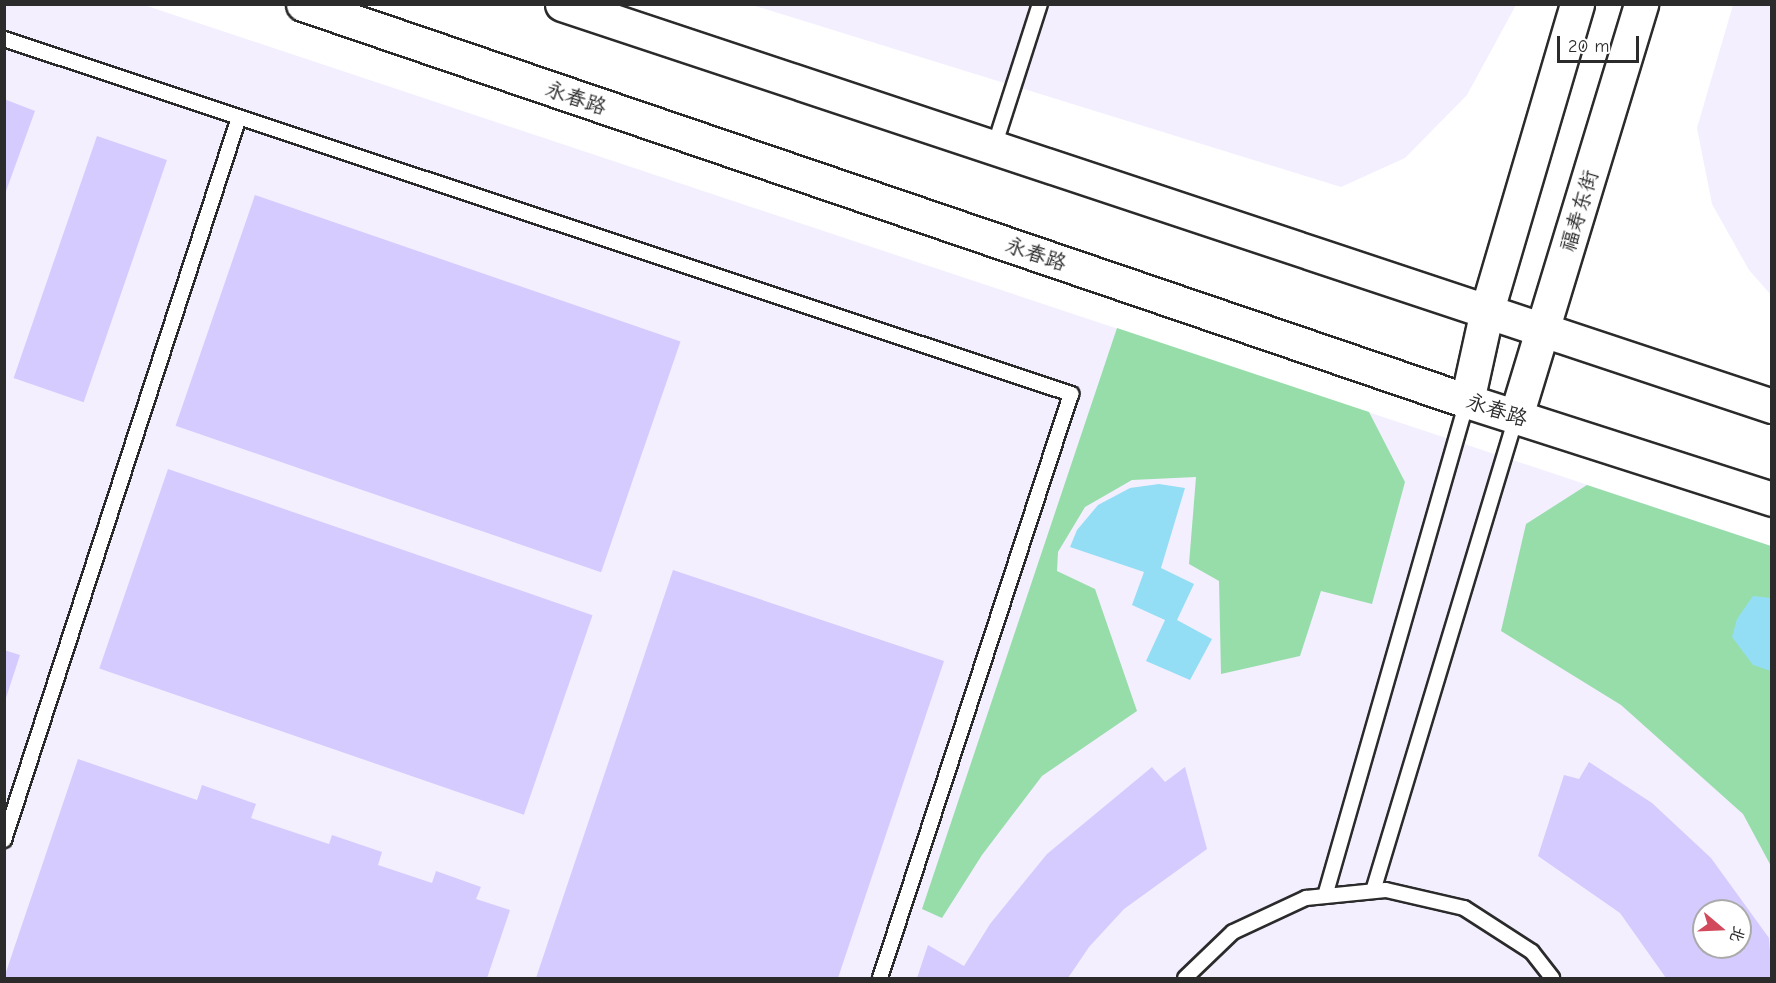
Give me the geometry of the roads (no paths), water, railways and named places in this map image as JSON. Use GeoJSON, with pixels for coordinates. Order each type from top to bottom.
{"type":"FeatureCollection","features":[{"type":"Feature","properties":{"kind":"main road","name":"永春路"},"geometry":{"type":"LineString","coordinates":[[303,4],[1467,400],[1772,499]]}},
{"type":"Feature","properties":{"kind":"main road"},"geometry":{"type":"LineString","coordinates":[[562,4],[1772,406]]}},
{"type":"Feature","properties":{"kind":"main road"},"geometry":{"type":"LineString","coordinates":[[1467,400],[1487,310],[1577,4]]}},
{"type":"Feature","properties":{"kind":"main road","name":"福寿东街"},"geometry":{"type":"LineString","coordinates":[[1516,416],[1544,330],[1641,4]]}},
{"type":"Feature","properties":{"kind":"lane"},"geometry":{"type":"LineString","coordinates":[[994,147],[1040,4]]}},
{"type":"Feature","properties":{"kind":"lane"},"geometry":{"type":"LineString","coordinates":[[4,39],[1071,394],[880,978]]}},
{"type":"Feature","properties":{"kind":"lane"},"geometry":{"type":"LineString","coordinates":[[4,840],[239,117]]}},
{"type":"Feature","properties":{"kind":"lane"},"geometry":{"type":"LineString","coordinates":[[1325,896],[1467,400]]}},
{"type":"Feature","properties":{"kind":"lane"},"geometry":{"type":"LineString","coordinates":[[1373,891],[1516,416]]}},
{"type":"Feature","properties":{"kind":"lane"},"geometry":{"type":"LineString","coordinates":[[1185,978],[1233,932],[1306,898],[1386,890],[1464,908],[1532,952],[1552,978]]}},
{"type":"Feature","properties":{"kind":"water"},"geometry":{"type":"Polygon","coordinates":[[[1159,484],[1185,488],[1161,568],[1194,584],[1177,620],[1212,639],[1190,680],[1146,661],[1165,620],[1132,605],[1144,572],[1070,547],[1077,530],[1098,505],[1130,488],[1159,484]]]}},
{"type":"Feature","properties":{"kind":"water"},"geometry":{"type":"Polygon","coordinates":[[[1753,596],[1771,598],[1771,671],[1753,665],[1732,637],[1737,619],[1753,596]]]}}]}
